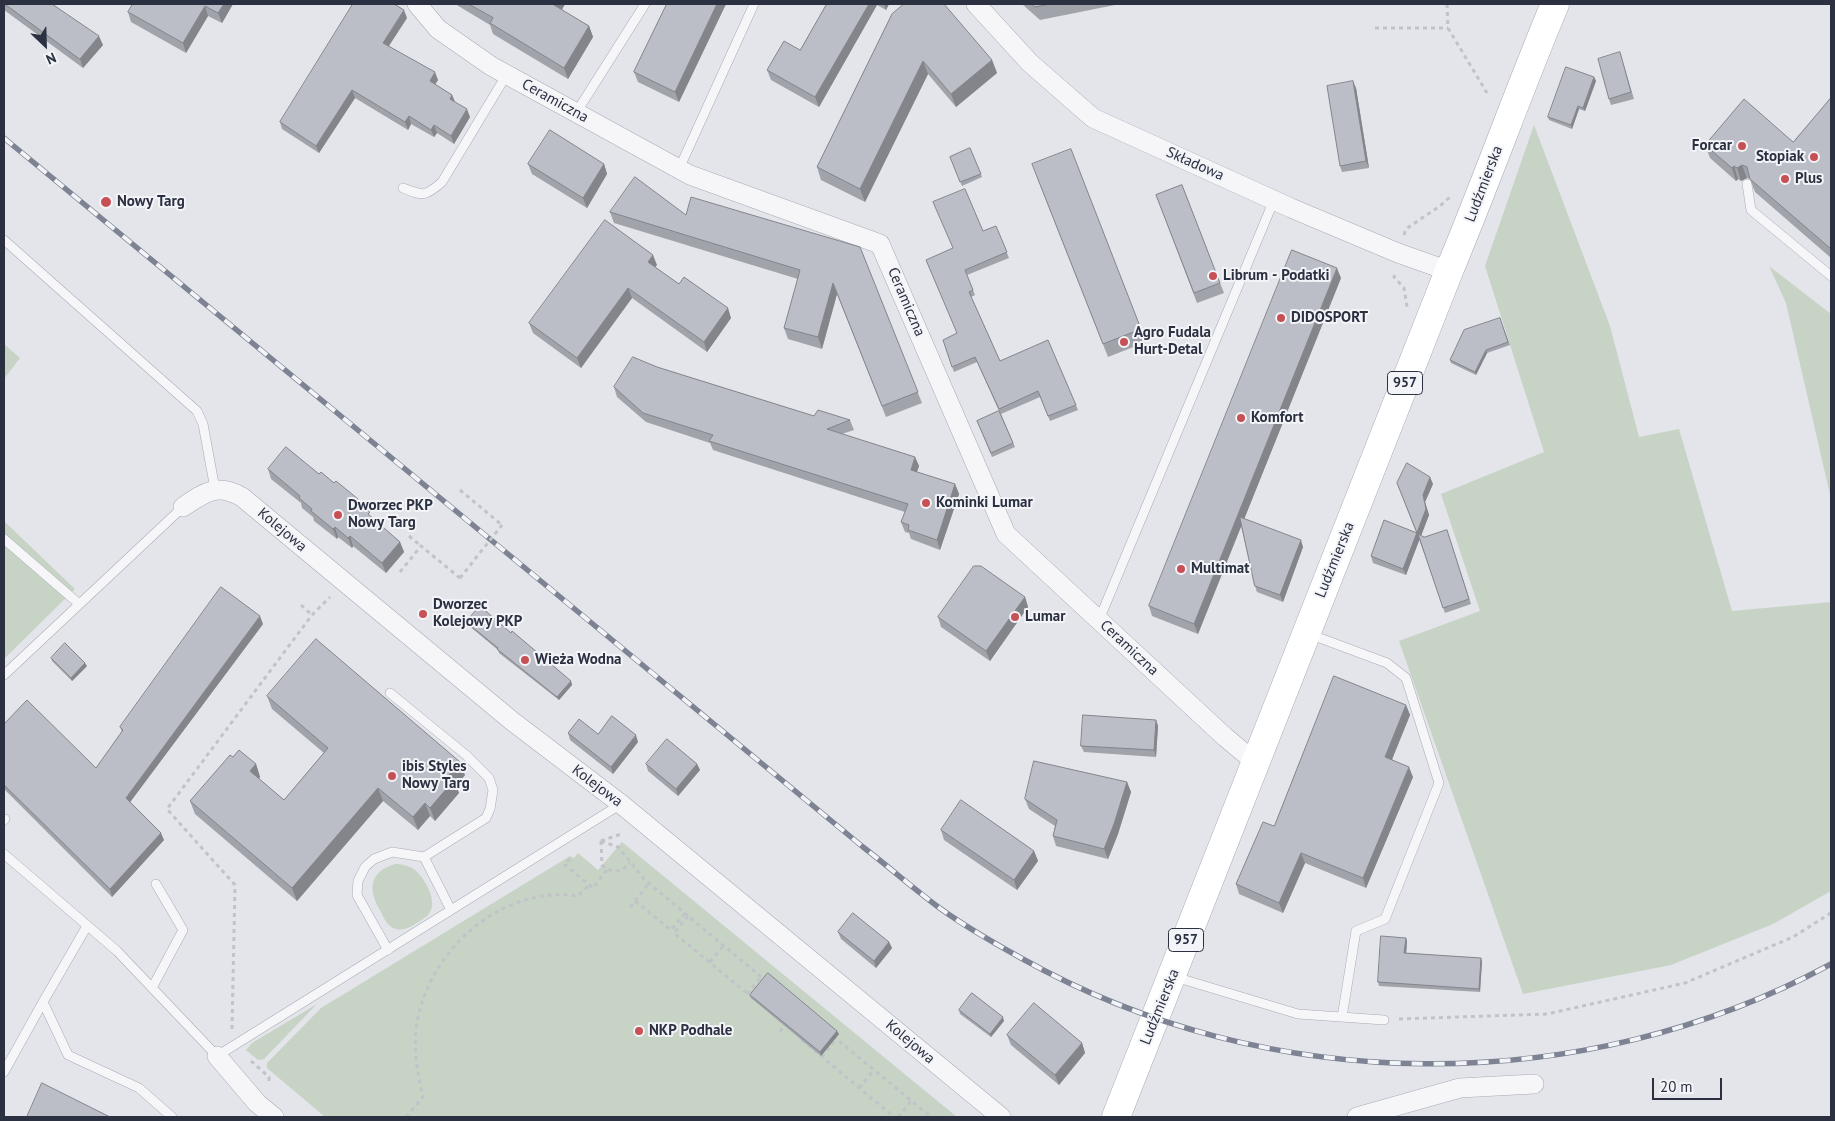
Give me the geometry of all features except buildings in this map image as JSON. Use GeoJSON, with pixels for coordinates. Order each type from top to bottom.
{"type":"FeatureCollection","features":[{"type":"Feature","properties":{"kind":"main road","name":"Ludźmierska"},"geometry":{"type":"LineString","coordinates":[[1116,1117],[1555,4]]}},
{"type":"Feature","properties":{"kind":"street","name":"Ceramiczna"},"geometry":{"type":"LineString","coordinates":[[417,4],[438,28],[491,66],[690,175],[880,244],[1006,534],[1224,737],[1255,762]]}},
{"type":"Feature","properties":{"kind":"street","name":"Składowa"},"geometry":{"type":"LineString","coordinates":[[976,4],[1030,63],[1093,118],[1274,200],[1398,252],[1449,271]]}},
{"type":"Feature","properties":{"kind":"street"},"geometry":{"type":"LineString","coordinates":[[183,507],[199,496],[215,490]]}},
{"type":"Feature","properties":{"kind":"street","name":"Kolejowa"},"geometry":{"type":"LineString","coordinates":[[215,490],[230,490],[242,497],[512,721],[621,804],[1000,1117]]}},
{"type":"Feature","properties":{"kind":"street"},"geometry":{"type":"LineString","coordinates":[[217,1056],[257,1103],[274,1117]]}},
{"type":"Feature","properties":{"kind":"street"},"geometry":{"type":"LineString","coordinates":[[1358,1117],[1460,1088],[1534,1084]]}},
{"type":"Feature","properties":{"kind":"lane"},"geometry":{"type":"LineString","coordinates":[[576,113],[645,4]]}},
{"type":"Feature","properties":{"kind":"lane"},"geometry":{"type":"LineString","coordinates":[[679,169],[754,4]]}},
{"type":"Feature","properties":{"kind":"lane"},"geometry":{"type":"LineString","coordinates":[[403,188],[420,195],[429,193],[442,182],[507,74]]}},
{"type":"Feature","properties":{"kind":"lane"},"geometry":{"type":"LineString","coordinates":[[1747,184],[1751,210],[1831,276]]}},
{"type":"Feature","properties":{"kind":"lane"},"geometry":{"type":"LineString","coordinates":[[1099,620],[1274,200]]}},
{"type":"Feature","properties":{"kind":"lane"},"geometry":{"type":"LineString","coordinates":[[4,240],[197,410],[202,424],[215,490]]}},
{"type":"Feature","properties":{"kind":"lane"},"geometry":{"type":"LineString","coordinates":[[4,674],[183,507]]}},
{"type":"Feature","properties":{"kind":"lane"},"geometry":{"type":"LineString","coordinates":[[4,538],[78,603]]}},
{"type":"Feature","properties":{"kind":"lane"},"geometry":{"type":"LineString","coordinates":[[1306,633],[1387,663],[1406,678],[1439,784],[1385,919],[1356,931],[1342,1017]]}},
{"type":"Feature","properties":{"kind":"lane"},"geometry":{"type":"LineString","coordinates":[[388,950],[358,895],[358,881],[365,867],[374,859],[392,852],[424,857],[486,818],[493,790],[489,778],[466,755],[390,692]]}},
{"type":"Feature","properties":{"kind":"lane"},"geometry":{"type":"LineString","coordinates":[[4,854],[117,951],[217,1056],[621,804]]}},
{"type":"Feature","properties":{"kind":"lane"},"geometry":{"type":"LineString","coordinates":[[424,857],[451,910]]}},
{"type":"Feature","properties":{"kind":"lane"},"geometry":{"type":"LineString","coordinates":[[152,988],[183,930],[156,884]]}},
{"type":"Feature","properties":{"kind":"lane"},"geometry":{"type":"LineString","coordinates":[[4,1072],[87,926]]}},
{"type":"Feature","properties":{"kind":"lane"},"geometry":{"type":"LineString","coordinates":[[1172,976],[1298,1014],[1384,1020]]}},
{"type":"Feature","properties":{"kind":"lane"},"geometry":{"type":"LineString","coordinates":[[43,1002],[68,1054],[139,1088],[172,1117]]}},
{"type":"Feature","properties":{"kind":"path"},"geometry":{"type":"LineString","coordinates":[[1447,4],[1448,28],[1487,93]]}},
{"type":"Feature","properties":{"kind":"path"},"geometry":{"type":"LineString","coordinates":[[1375,28],[1448,28]]}},
{"type":"Feature","properties":{"kind":"path"},"geometry":{"type":"LineString","coordinates":[[409,536],[460,578],[502,525],[460,490]]}},
{"type":"Feature","properties":{"kind":"path"},"geometry":{"type":"LineString","coordinates":[[400,572],[421,546]]}},
{"type":"Feature","properties":{"kind":"path"},"geometry":{"type":"LineString","coordinates":[[233,1034],[231,1025],[235,885],[167,809],[312,615],[335,591]]}},
{"type":"Feature","properties":{"kind":"path"},"geometry":{"type":"LineString","coordinates":[[301,605],[312,615]]}},
{"type":"Feature","properties":{"kind":"path"},"geometry":{"type":"LineString","coordinates":[[601,841],[620,834],[628,840]]}},
{"type":"Feature","properties":{"kind":"path"},"geometry":{"type":"LineString","coordinates":[[601,841],[618,847],[649,883],[769,983]]}},
{"type":"Feature","properties":{"kind":"path"},"geometry":{"type":"LineString","coordinates":[[601,841],[602,865],[607,870],[621,871],[630,863]]}},
{"type":"Feature","properties":{"kind":"path"},"geometry":{"type":"LineString","coordinates":[[570,859],[564,864],[593,888],[607,870]]}},
{"type":"Feature","properties":{"kind":"path"},"geometry":{"type":"LineString","coordinates":[[630,907],[649,883]]}},
{"type":"Feature","properties":{"kind":"path"},"geometry":{"type":"LineString","coordinates":[[406,1117],[423,1097],[415,1052],[420,1010],[430,981],[447,955],[469,931],[509,906],[538,898],[567,894],[578,896],[589,885]]}},
{"type":"Feature","properties":{"kind":"path"},"geometry":{"type":"LineString","coordinates":[[635,901],[671,930],[685,913]]}},
{"type":"Feature","properties":{"kind":"path"},"geometry":{"type":"LineString","coordinates":[[1384,1020],[1547,1014],[1685,983],[1793,937],[1831,913]]}},
{"type":"Feature","properties":{"kind":"path"},"geometry":{"type":"LineString","coordinates":[[688,916],[674,933],[755,1000]]}},
{"type":"Feature","properties":{"kind":"path"},"geometry":{"type":"LineString","coordinates":[[710,962],[724,946]]}},
{"type":"Feature","properties":{"kind":"path"},"geometry":{"type":"LineString","coordinates":[[747,994],[761,977]]}},
{"type":"Feature","properties":{"kind":"path"},"geometry":{"type":"LineString","coordinates":[[780,1032],[791,1018]]}},
{"type":"Feature","properties":{"kind":"path"},"geometry":{"type":"LineString","coordinates":[[777,1019],[792,1032]]}},
{"type":"Feature","properties":{"kind":"path"},"geometry":{"type":"LineString","coordinates":[[829,1032],[931,1117]]}},
{"type":"Feature","properties":{"kind":"path"},"geometry":{"type":"LineString","coordinates":[[800,1038],[894,1117]]}},
{"type":"Feature","properties":{"kind":"path"},"geometry":{"type":"LineString","coordinates":[[822,1057],[836,1039]]}},
{"type":"Feature","properties":{"kind":"path"},"geometry":{"type":"LineString","coordinates":[[245,1056],[269,1077]]}},
{"type":"Feature","properties":{"kind":"path"},"geometry":{"type":"LineString","coordinates":[[859,1088],[874,1070]]}},
{"type":"Feature","properties":{"kind":"path"},"geometry":{"type":"LineString","coordinates":[[898,1117],[912,1101]]}},
{"type":"Feature","properties":{"kind":"green space"},"geometry":{"type":"Polygon","coordinates":[[[1534,125],[1610,326],[1639,437],[1679,429],[1732,611],[1831,602],[1831,891],[1773,924],[1671,965],[1523,994],[1399,641],[1480,611],[1441,494],[1544,452],[1485,266],[1534,125]]]}},
{"type":"Feature","properties":{"kind":"green space"},"geometry":{"type":"Polygon","coordinates":[[[1769,266],[1831,314],[1831,499],[1786,303],[1769,266]]]}},
{"type":"Feature","properties":{"kind":"green space"},"geometry":{"type":"Polygon","coordinates":[[[4,344],[20,358],[4,379],[4,344]]]}},
{"type":"Feature","properties":{"kind":"green space"},"geometry":{"type":"Polygon","coordinates":[[[4,521],[75,589],[4,659],[4,521]]]}},
{"type":"Feature","properties":{"kind":"green space"},"geometry":{"type":"Polygon","coordinates":[[[622,842],[957,1117],[325,1117],[267,1068],[267,1063],[321,1008],[570,856],[574,858],[578,853],[598,870],[622,842]]]}},
{"type":"Feature","properties":{"kind":"green space"},"geometry":{"type":"Polygon","coordinates":[[[401,864],[416,871],[424,880],[432,899],[431,911],[427,916],[412,926],[400,930],[393,928],[387,922],[377,904],[373,890],[375,877],[386,867],[401,864]]]}},
{"type":"Feature","properties":{"kind":"green space"},"geometry":{"type":"Polygon","coordinates":[[[317,1004],[264,1059],[258,1060],[246,1050],[252,1043],[317,1004]]]}},
{"type":"Feature","properties":{"kind":"railway"},"geometry":{"type":"LineString","coordinates":[[4,138],[863,847],[931,901],[951,916],[1021,958],[1117,1004],[1217,1037],[1320,1057],[1425,1064],[1530,1058],[1634,1040],[1735,1008],[1831,964]]}},
{"type":"Feature","properties":{"kind":"place","name":"Forcar"},"geometry":{"type":"Point","coordinates":[1742,146]}},
{"type":"Feature","properties":{"kind":"place","name":"Stopiak"},"geometry":{"type":"Point","coordinates":[1814,157]}},
{"type":"Feature","properties":{"kind":"place","name":"Plus"},"geometry":{"type":"Point","coordinates":[1785,179]}},
{"type":"Feature","properties":{"kind":"place","name":"Nowy Targ"},"geometry":{"type":"Point","coordinates":[106,202]}},
{"type":"Feature","properties":{"kind":"place","name":"Librum - Podatki"},"geometry":{"type":"Point","coordinates":[1213,276]}},
{"type":"Feature","properties":{"kind":"place","name":"DIDOSPORT"},"geometry":{"type":"Point","coordinates":[1281,318]}},
{"type":"Feature","properties":{"kind":"place","name":"Agro Fudala Hurt-Detal"},"geometry":{"type":"Point","coordinates":[1124,342]}},
{"type":"Feature","properties":{"kind":"place","name":"Komfort"},"geometry":{"type":"Point","coordinates":[1241,418]}},
{"type":"Feature","properties":{"kind":"place","name":"Kominki Lumar"},"geometry":{"type":"Point","coordinates":[926,503]}},
{"type":"Feature","properties":{"kind":"place","name":"Dworzec PKP Nowy Targ"},"geometry":{"type":"Point","coordinates":[338,515]}},
{"type":"Feature","properties":{"kind":"place","name":"Multimat"},"geometry":{"type":"Point","coordinates":[1181,569]}},
{"type":"Feature","properties":{"kind":"place","name":"Dworzec Kolejowy PKP"},"geometry":{"type":"Point","coordinates":[423,614]}},
{"type":"Feature","properties":{"kind":"place","name":"Lumar"},"geometry":{"type":"Point","coordinates":[1015,617]}},
{"type":"Feature","properties":{"kind":"place","name":"Wieża Wodna"},"geometry":{"type":"Point","coordinates":[525,660]}},
{"type":"Feature","properties":{"kind":"place","name":"ibis Styles Nowy Targ"},"geometry":{"type":"Point","coordinates":[392,776]}},
{"type":"Feature","properties":{"kind":"place","name":"NKP Podhale"},"geometry":{"type":"Point","coordinates":[639,1031]}}]}
